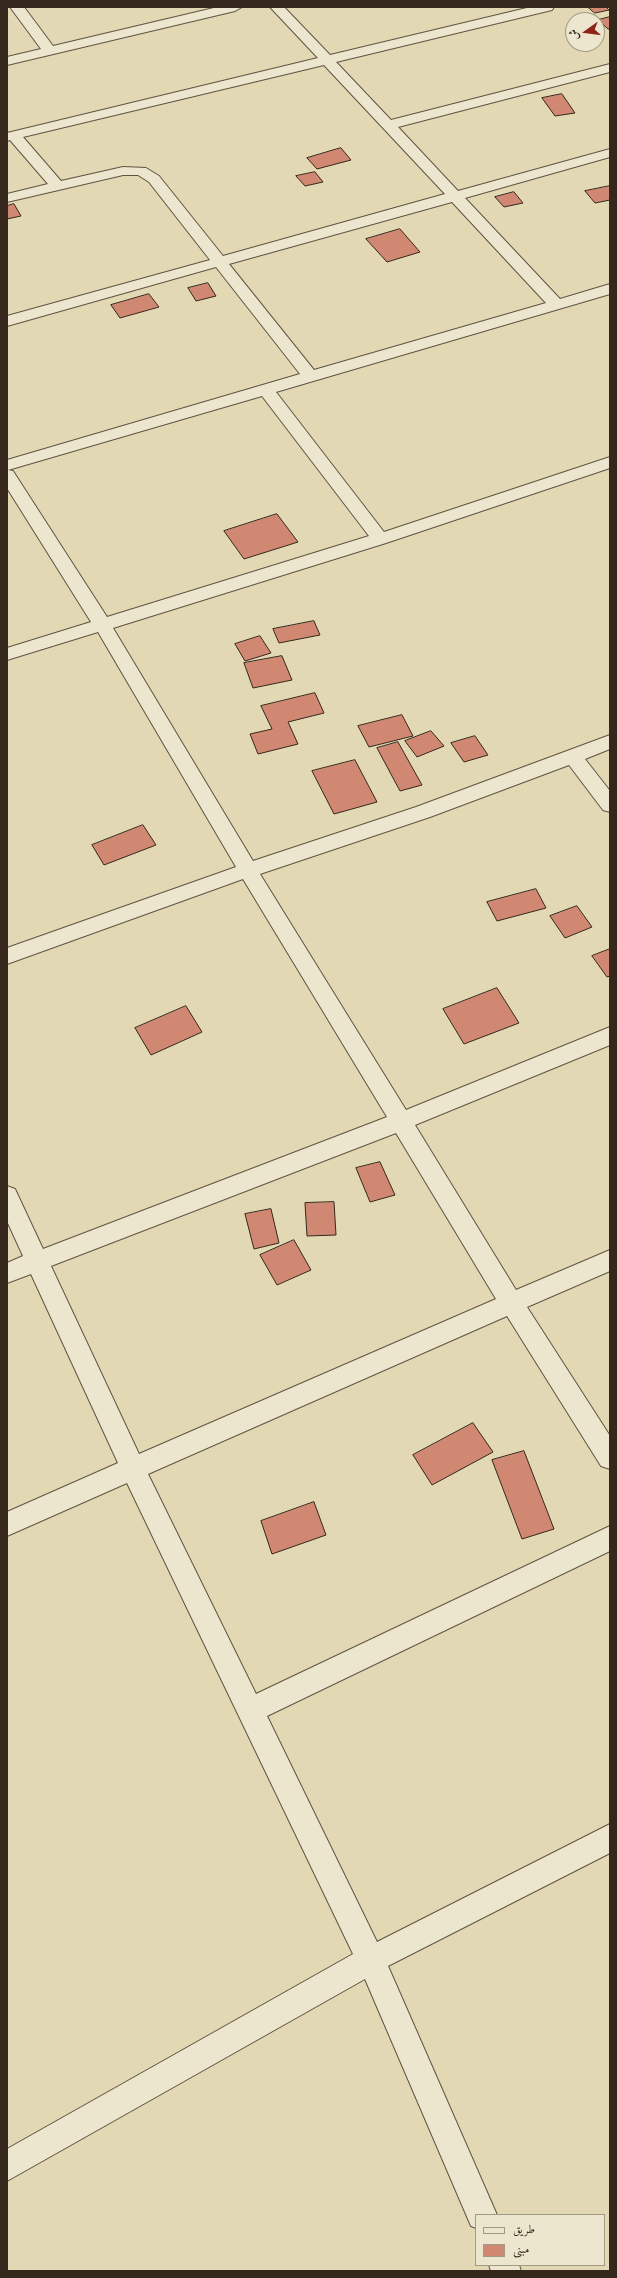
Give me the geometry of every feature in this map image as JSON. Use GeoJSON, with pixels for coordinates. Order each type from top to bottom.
{"type":"FeatureCollection","features":[{"type":"Feature","properties":{"kind":"street"},"geometry":{"type":"LineString","coordinates":[[17,7],[50,51]]}},
{"type":"Feature","properties":{"kind":"street"},"geometry":{"type":"LineString","coordinates":[[7,61],[235,7]]}},
{"type":"Feature","properties":{"kind":"street"},"geometry":{"type":"LineString","coordinates":[[277,7],[557,305]]}},
{"type":"Feature","properties":{"kind":"street"},"geometry":{"type":"LineString","coordinates":[[56,185],[10,136],[540,8]]}},
{"type":"Feature","properties":{"kind":"street"},"geometry":{"type":"LineString","coordinates":[[389,125],[610,68]]}},
{"type":"Feature","properties":{"kind":"street"},"geometry":{"type":"LineString","coordinates":[[7,321],[610,153]]}},
{"type":"Feature","properties":{"kind":"street"},"geometry":{"type":"LineString","coordinates":[[7,198],[56,185],[123,171],[141,171],[154,179],[311,376]]}},
{"type":"Feature","properties":{"kind":"street"},"geometry":{"type":"LineString","coordinates":[[7,465],[610,289]]}},
{"type":"Feature","properties":{"kind":"street"},"geometry":{"type":"LineString","coordinates":[[266,390],[380,539]]}},
{"type":"Feature","properties":{"kind":"street"},"geometry":{"type":"LineString","coordinates":[[7,654],[380,539],[610,462]]}},
{"type":"Feature","properties":{"kind":"street"},"geometry":{"type":"LineString","coordinates":[[7,475],[102,624],[248,870],[512,1304],[610,1458]]}},
{"type":"Feature","properties":{"kind":"street"},"geometry":{"type":"LineString","coordinates":[[7,956],[248,870],[423,812],[610,742]]}},
{"type":"Feature","properties":{"kind":"street"},"geometry":{"type":"LineString","coordinates":[[572,755],[610,805]]}},
{"type":"Feature","properties":{"kind":"street"},"geometry":{"type":"LineString","coordinates":[[7,1273],[402,1121],[610,1036]]}},
{"type":"Feature","properties":{"kind":"street"},"geometry":{"type":"LineString","coordinates":[[7,1196],[133,1469],[371,1960],[482,2214]]}},
{"type":"Feature","properties":{"kind":"street"},"geometry":{"type":"LineString","coordinates":[[7,1524],[610,1260]]}},
{"type":"Feature","properties":{"kind":"street"},"geometry":{"type":"LineString","coordinates":[[249,1711],[610,1538]]}},
{"type":"Feature","properties":{"kind":"street"},"geometry":{"type":"LineString","coordinates":[[7,2166],[371,1960],[610,1838]]}},
{"type":"Feature","properties":{"kind":"building"},"geometry":{"type":"Polygon","coordinates":[[[588,7],[606,7],[609,10],[600,12],[594,12],[588,7]]]}},
{"type":"Feature","properties":{"kind":"building"},"geometry":{"type":"Polygon","coordinates":[[[610,17],[610,29],[605,26],[605,18],[610,17]]]}},
{"type":"Feature","properties":{"kind":"building"},"geometry":{"type":"Polygon","coordinates":[[[562,94],[575,113],[555,116],[542,98],[562,94]]]}},
{"type":"Feature","properties":{"kind":"building"},"geometry":{"type":"Polygon","coordinates":[[[341,148],[351,160],[317,169],[307,158],[341,148]]]}},
{"type":"Feature","properties":{"kind":"building"},"geometry":{"type":"Polygon","coordinates":[[[315,172],[323,182],[305,186],[296,176],[315,172]]]}},
{"type":"Feature","properties":{"kind":"building"},"geometry":{"type":"Polygon","coordinates":[[[610,186],[610,200],[595,203],[585,191],[610,186]]]}},
{"type":"Feature","properties":{"kind":"building"},"geometry":{"type":"Polygon","coordinates":[[[514,192],[523,203],[504,207],[495,197],[514,192]]]}},
{"type":"Feature","properties":{"kind":"building"},"geometry":{"type":"Polygon","coordinates":[[[14,204],[21,216],[7,219],[7,206],[14,204]]]}},
{"type":"Feature","properties":{"kind":"building"},"geometry":{"type":"Polygon","coordinates":[[[400,229],[420,252],[387,262],[366,239],[400,229]]]}},
{"type":"Feature","properties":{"kind":"building"},"geometry":{"type":"Polygon","coordinates":[[[208,283],[216,296],[196,301],[188,288],[208,283]]]}},
{"type":"Feature","properties":{"kind":"building"},"geometry":{"type":"Polygon","coordinates":[[[149,294],[159,307],[120,318],[111,305],[149,294]]]}},
{"type":"Feature","properties":{"kind":"building"},"geometry":{"type":"Polygon","coordinates":[[[277,514],[298,542],[244,559],[224,531],[277,514]]]}},
{"type":"Feature","properties":{"kind":"building"},"geometry":{"type":"Polygon","coordinates":[[[314,621],[320,635],[279,643],[273,629],[314,621]]]}},
{"type":"Feature","properties":{"kind":"building"},"geometry":{"type":"Polygon","coordinates":[[[260,636],[271,653],[245,661],[235,644],[260,636]]]}},
{"type":"Feature","properties":{"kind":"building"},"geometry":{"type":"Polygon","coordinates":[[[282,656],[292,680],[253,688],[244,663],[282,656]]]}},
{"type":"Feature","properties":{"kind":"building"},"geometry":{"type":"Polygon","coordinates":[[[315,693],[324,713],[288,722],[298,744],[258,754],[250,734],[272,729],[261,706],[315,693]]]}},
{"type":"Feature","properties":{"kind":"building"},"geometry":{"type":"Polygon","coordinates":[[[402,715],[413,736],[369,747],[358,726],[402,715]]]}},
{"type":"Feature","properties":{"kind":"building"},"geometry":{"type":"Polygon","coordinates":[[[431,731],[444,746],[417,757],[405,741],[431,731]]]}},
{"type":"Feature","properties":{"kind":"building"},"geometry":{"type":"Polygon","coordinates":[[[475,736],[488,755],[464,762],[451,743],[475,736]]]}},
{"type":"Feature","properties":{"kind":"building"},"geometry":{"type":"Polygon","coordinates":[[[398,742],[422,785],[400,791],[377,748],[398,742]]]}},
{"type":"Feature","properties":{"kind":"building"},"geometry":{"type":"Polygon","coordinates":[[[355,760],[377,802],[334,814],[312,771],[355,760]]]}},
{"type":"Feature","properties":{"kind":"building"},"geometry":{"type":"Polygon","coordinates":[[[143,825],[156,845],[104,865],[92,845],[143,825]]]}},
{"type":"Feature","properties":{"kind":"building"},"geometry":{"type":"Polygon","coordinates":[[[536,889],[546,908],[497,921],[487,902],[536,889]]]}},
{"type":"Feature","properties":{"kind":"building"},"geometry":{"type":"Polygon","coordinates":[[[577,906],[592,927],[565,938],[550,916],[577,906]]]}},
{"type":"Feature","properties":{"kind":"building"},"geometry":{"type":"Polygon","coordinates":[[[610,949],[610,976],[607,977],[592,956],[610,949]]]}},
{"type":"Feature","properties":{"kind":"building"},"geometry":{"type":"Polygon","coordinates":[[[497,988],[519,1023],[464,1044],[443,1009],[497,988]]]}},
{"type":"Feature","properties":{"kind":"building"},"geometry":{"type":"Polygon","coordinates":[[[186,1006],[202,1032],[151,1055],[135,1028],[186,1006]]]}},
{"type":"Feature","properties":{"kind":"building"},"geometry":{"type":"Polygon","coordinates":[[[380,1162],[395,1195],[370,1202],[356,1168],[380,1162]]]}},
{"type":"Feature","properties":{"kind":"building"},"geometry":{"type":"Polygon","coordinates":[[[334,1202],[336,1235],[307,1236],[305,1203],[334,1202]]]}},
{"type":"Feature","properties":{"kind":"building"},"geometry":{"type":"Polygon","coordinates":[[[271,1209],[279,1243],[254,1249],[245,1214],[271,1209]]]}},
{"type":"Feature","properties":{"kind":"building"},"geometry":{"type":"Polygon","coordinates":[[[294,1240],[311,1270],[277,1285],[260,1255],[294,1240]]]}},
{"type":"Feature","properties":{"kind":"building"},"geometry":{"type":"Polygon","coordinates":[[[473,1423],[493,1452],[432,1485],[413,1455],[473,1423]]]}},
{"type":"Feature","properties":{"kind":"building"},"geometry":{"type":"Polygon","coordinates":[[[524,1451],[554,1529],[522,1539],[492,1460],[524,1451]]]}},
{"type":"Feature","properties":{"kind":"building"},"geometry":{"type":"Polygon","coordinates":[[[314,1502],[326,1535],[272,1554],[261,1521],[314,1502]]]}}]}
